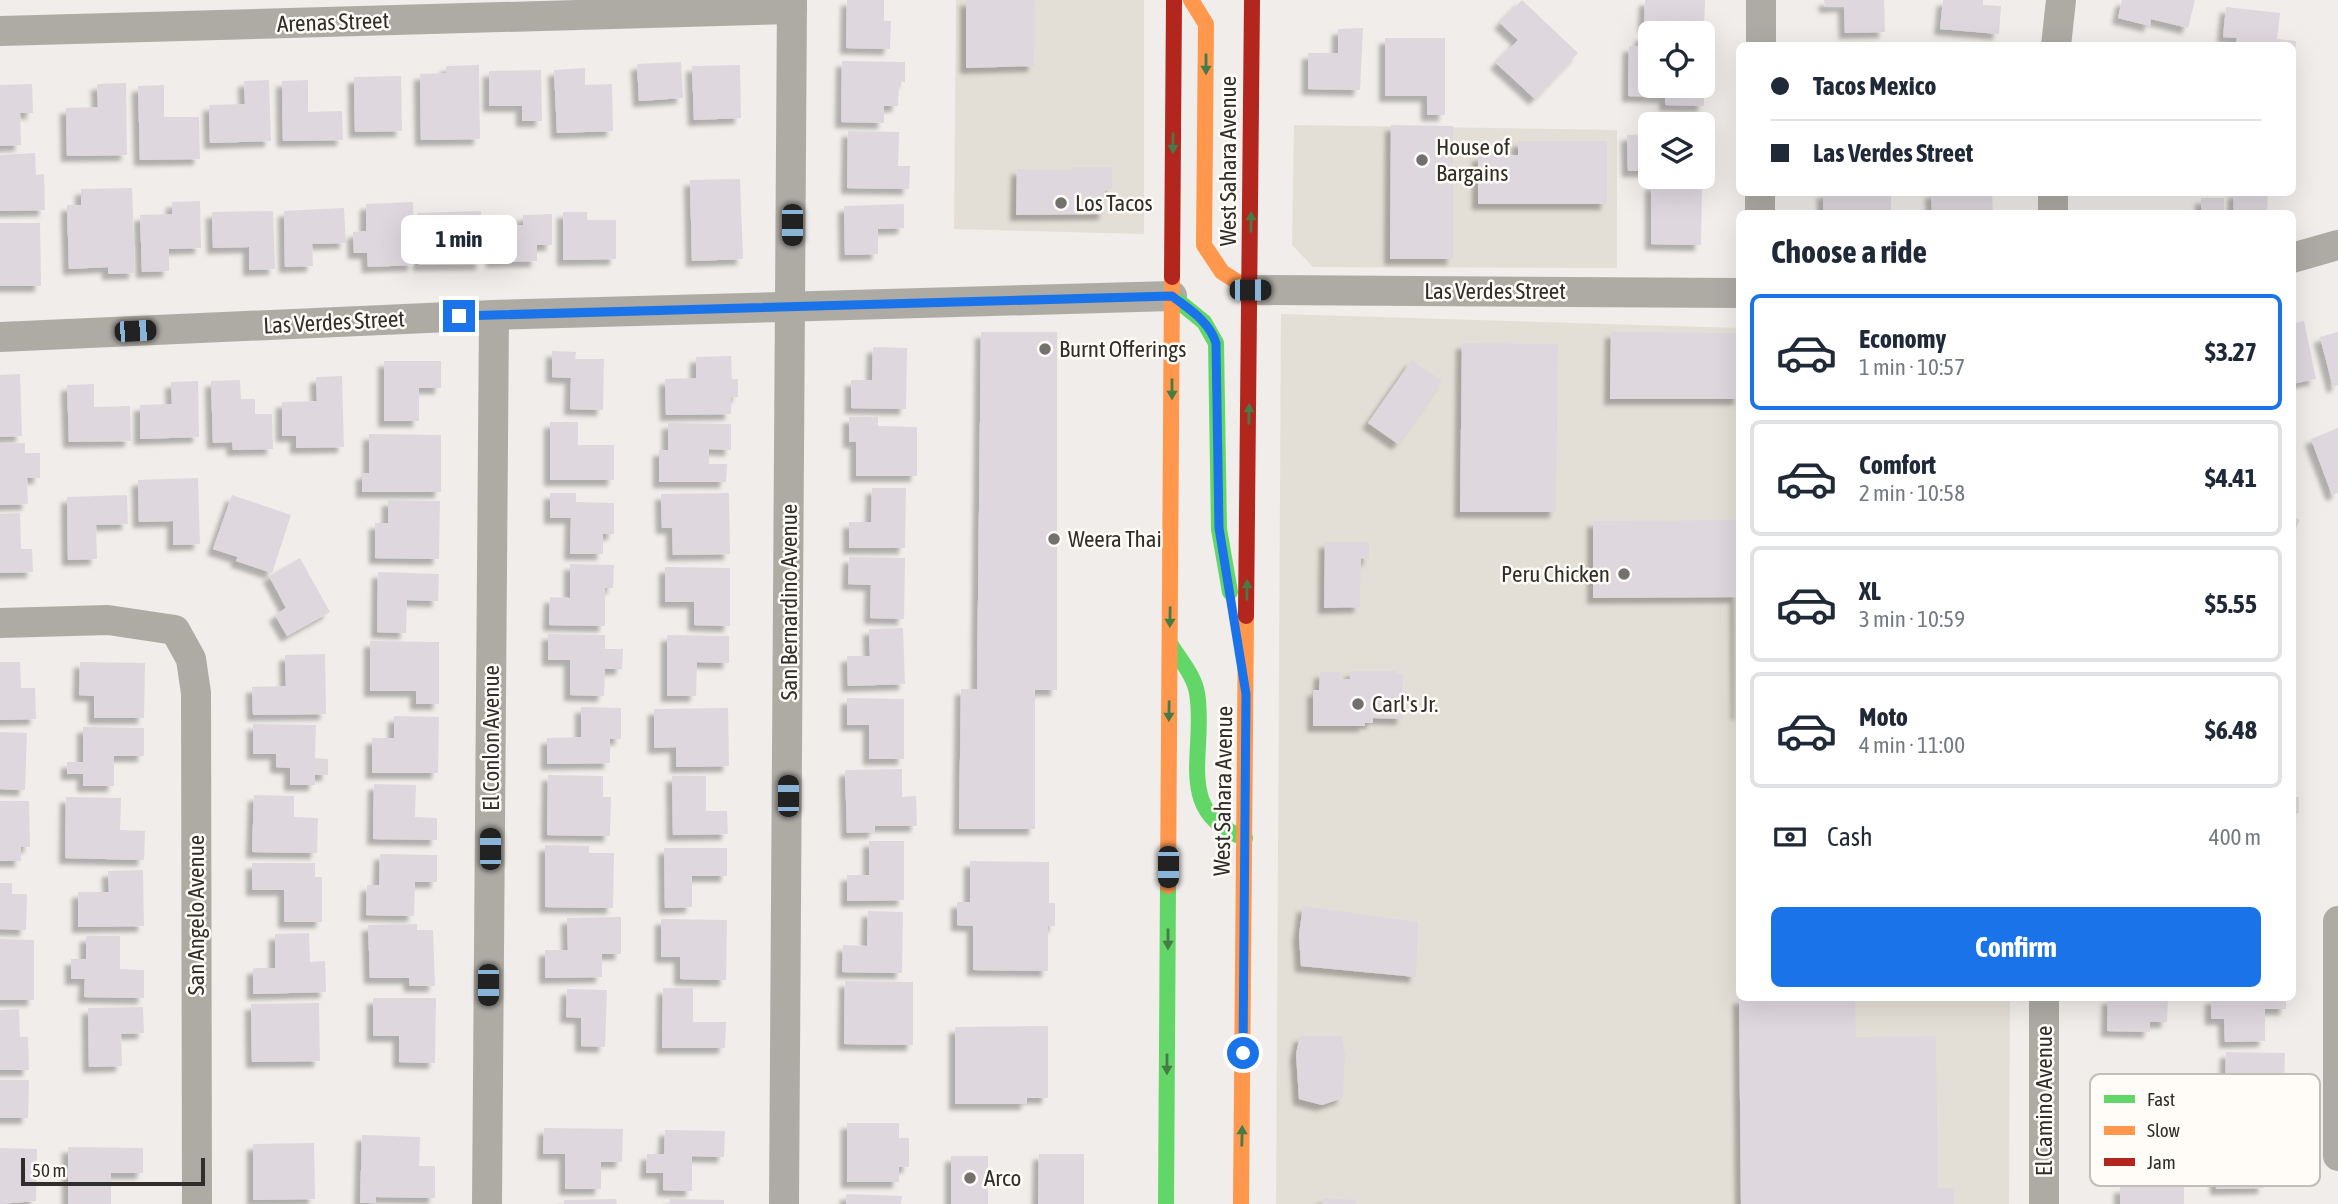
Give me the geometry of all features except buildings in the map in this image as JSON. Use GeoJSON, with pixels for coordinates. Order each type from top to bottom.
{"type":"FeatureCollection","features":[{"type":"Feature","properties":{"kind":"main road"},"geometry":{"type":"LineString","coordinates":[[1166,1204],[1174,0]]}},
{"type":"Feature","properties":{"kind":"main road"},"geometry":{"type":"LineString","coordinates":[[1191,0],[1206,24],[1204,245],[1210,260],[1221,275],[1250,290]]}},
{"type":"Feature","properties":{"kind":"main road","name":"West Sahara Avenue"},"geometry":{"type":"LineString","coordinates":[[1241,1204],[1252,0]]}},
{"type":"Feature","properties":{"kind":"main road"},"geometry":{"type":"LineString","coordinates":[[1172,296],[1212,329],[1216,343],[1219,528],[1246,694]]}},
{"type":"Feature","properties":{"kind":"main road"},"geometry":{"type":"LineString","coordinates":[[1170,643],[1197,690],[1199,788],[1203,809],[1216,828],[1245,838]]}},
{"type":"Feature","properties":{"kind":"street"},"geometry":{"type":"LineString","coordinates":[[1761,0],[1761,42]]}},
{"type":"Feature","properties":{"kind":"street"},"geometry":{"type":"LineString","coordinates":[[2056,42],[2061,0]]}},
{"type":"Feature","properties":{"kind":"street","name":"Arenas Street"},"geometry":{"type":"LineString","coordinates":[[0,31],[792,5]]}},
{"type":"Feature","properties":{"kind":"street","name":"San Bernardino Avenue"},"geometry":{"type":"LineString","coordinates":[[784,1204],[792,5]]}},
{"type":"Feature","properties":{"kind":"street"},"geometry":{"type":"LineString","coordinates":[[2296,257],[2338,245]]}},
{"type":"Feature","properties":{"kind":"street","name":"Las Verdes Street"},"geometry":{"type":"LineString","coordinates":[[1250,290],[1736,293]]}},
{"type":"Feature","properties":{"kind":"street","name":"Las Verdes Street"},"geometry":{"type":"LineString","coordinates":[[0,337],[494,314],[1172,296]]}},
{"type":"Feature","properties":{"kind":"street","name":"El Conlon Avenue"},"geometry":{"type":"LineString","coordinates":[[487,1204],[494,314]]}},
{"type":"Feature","properties":{"kind":"street","name":"San Angelo Avenue"},"geometry":{"type":"LineString","coordinates":[[0,623],[108,620],[175,631],[191,659],[196,693],[197,1204]]}},
{"type":"Feature","properties":{"kind":"street"},"geometry":{"type":"LineString","coordinates":[[2338,921],[2338,1156]]}},
{"type":"Feature","properties":{"kind":"street","name":"El Camino Avenue"},"geometry":{"type":"LineString","coordinates":[[2044,1001],[2045,1204]]}},
{"type":"Feature","properties":{"kind":"shaded area"},"geometry":{"type":"Polygon","coordinates":[[[956,0],[1144,0],[1144,234],[954,229],[956,0]]]}},
{"type":"Feature","properties":{"kind":"shaded area"},"geometry":{"type":"Polygon","coordinates":[[[1294,125],[1617,130],[1617,268],[1313,267],[1292,245],[1294,125]]]}},
{"type":"Feature","properties":{"kind":"shaded area"},"geometry":{"type":"Polygon","coordinates":[[[1281,314],[1736,328],[1736,1001],[2010,1001],[2009,1204],[1276,1204],[1281,314]]]}},
{"type":"Feature","properties":{"kind":"traffic: fast"},"geometry":{"type":"LineString","coordinates":[[1172,296],[1204,322],[1216,343],[1219,529],[1230,592]]}},
{"type":"Feature","properties":{"kind":"traffic: fast"},"geometry":{"type":"LineString","coordinates":[[1171,645],[1190,674],[1197,693],[1197,778],[1200,796],[1208,813],[1222,827],[1245,838]]}},
{"type":"Feature","properties":{"kind":"traffic: fast"},"geometry":{"type":"LineString","coordinates":[[1166,1204],[1168,886]]}},
{"type":"Feature","properties":{"kind":"traffic: slow"},"geometry":{"type":"LineString","coordinates":[[1191,0],[1206,24],[1204,245],[1222,272],[1250,290]]}},
{"type":"Feature","properties":{"kind":"traffic: slow"},"geometry":{"type":"LineString","coordinates":[[1168,886],[1172,277]]}},
{"type":"Feature","properties":{"kind":"traffic: slow"},"geometry":{"type":"LineString","coordinates":[[1241,1204],[1246,616]]}},
{"type":"Feature","properties":{"kind":"traffic: jam"},"geometry":{"type":"LineString","coordinates":[[1172,277],[1174,0]]}},
{"type":"Feature","properties":{"kind":"traffic: jam"},"geometry":{"type":"LineString","coordinates":[[1246,616],[1252,0]]}},
{"type":"Feature","properties":{"kind":"place","name":"House of Bargains"},"geometry":{"type":"Point","coordinates":[1422,160]}},
{"type":"Feature","properties":{"kind":"place","name":"Los Tacos"},"geometry":{"type":"Point","coordinates":[1061,203]}},
{"type":"Feature","properties":{"kind":"place","name":"Burnt Offerings"},"geometry":{"type":"Point","coordinates":[1045,349]}},
{"type":"Feature","properties":{"kind":"place","name":"Weera Thai"},"geometry":{"type":"Point","coordinates":[1054,539]}},
{"type":"Feature","properties":{"kind":"place","name":"Peru Chicken"},"geometry":{"type":"Point","coordinates":[1624,574]}},
{"type":"Feature","properties":{"kind":"place","name":"Carl's Jr."},"geometry":{"type":"Point","coordinates":[1358,704]}},
{"type":"Feature","properties":{"kind":"place","name":"Arco"},"geometry":{"type":"Point","coordinates":[970,1178]}},
{"type":"Feature","properties":{"kind":"route"},"geometry":{"type":"LineString","coordinates":[[459,316],[1172,296],[1203,320],[1212,329],[1216,343],[1219,528],[1246,694],[1243,1053]]}}]}
